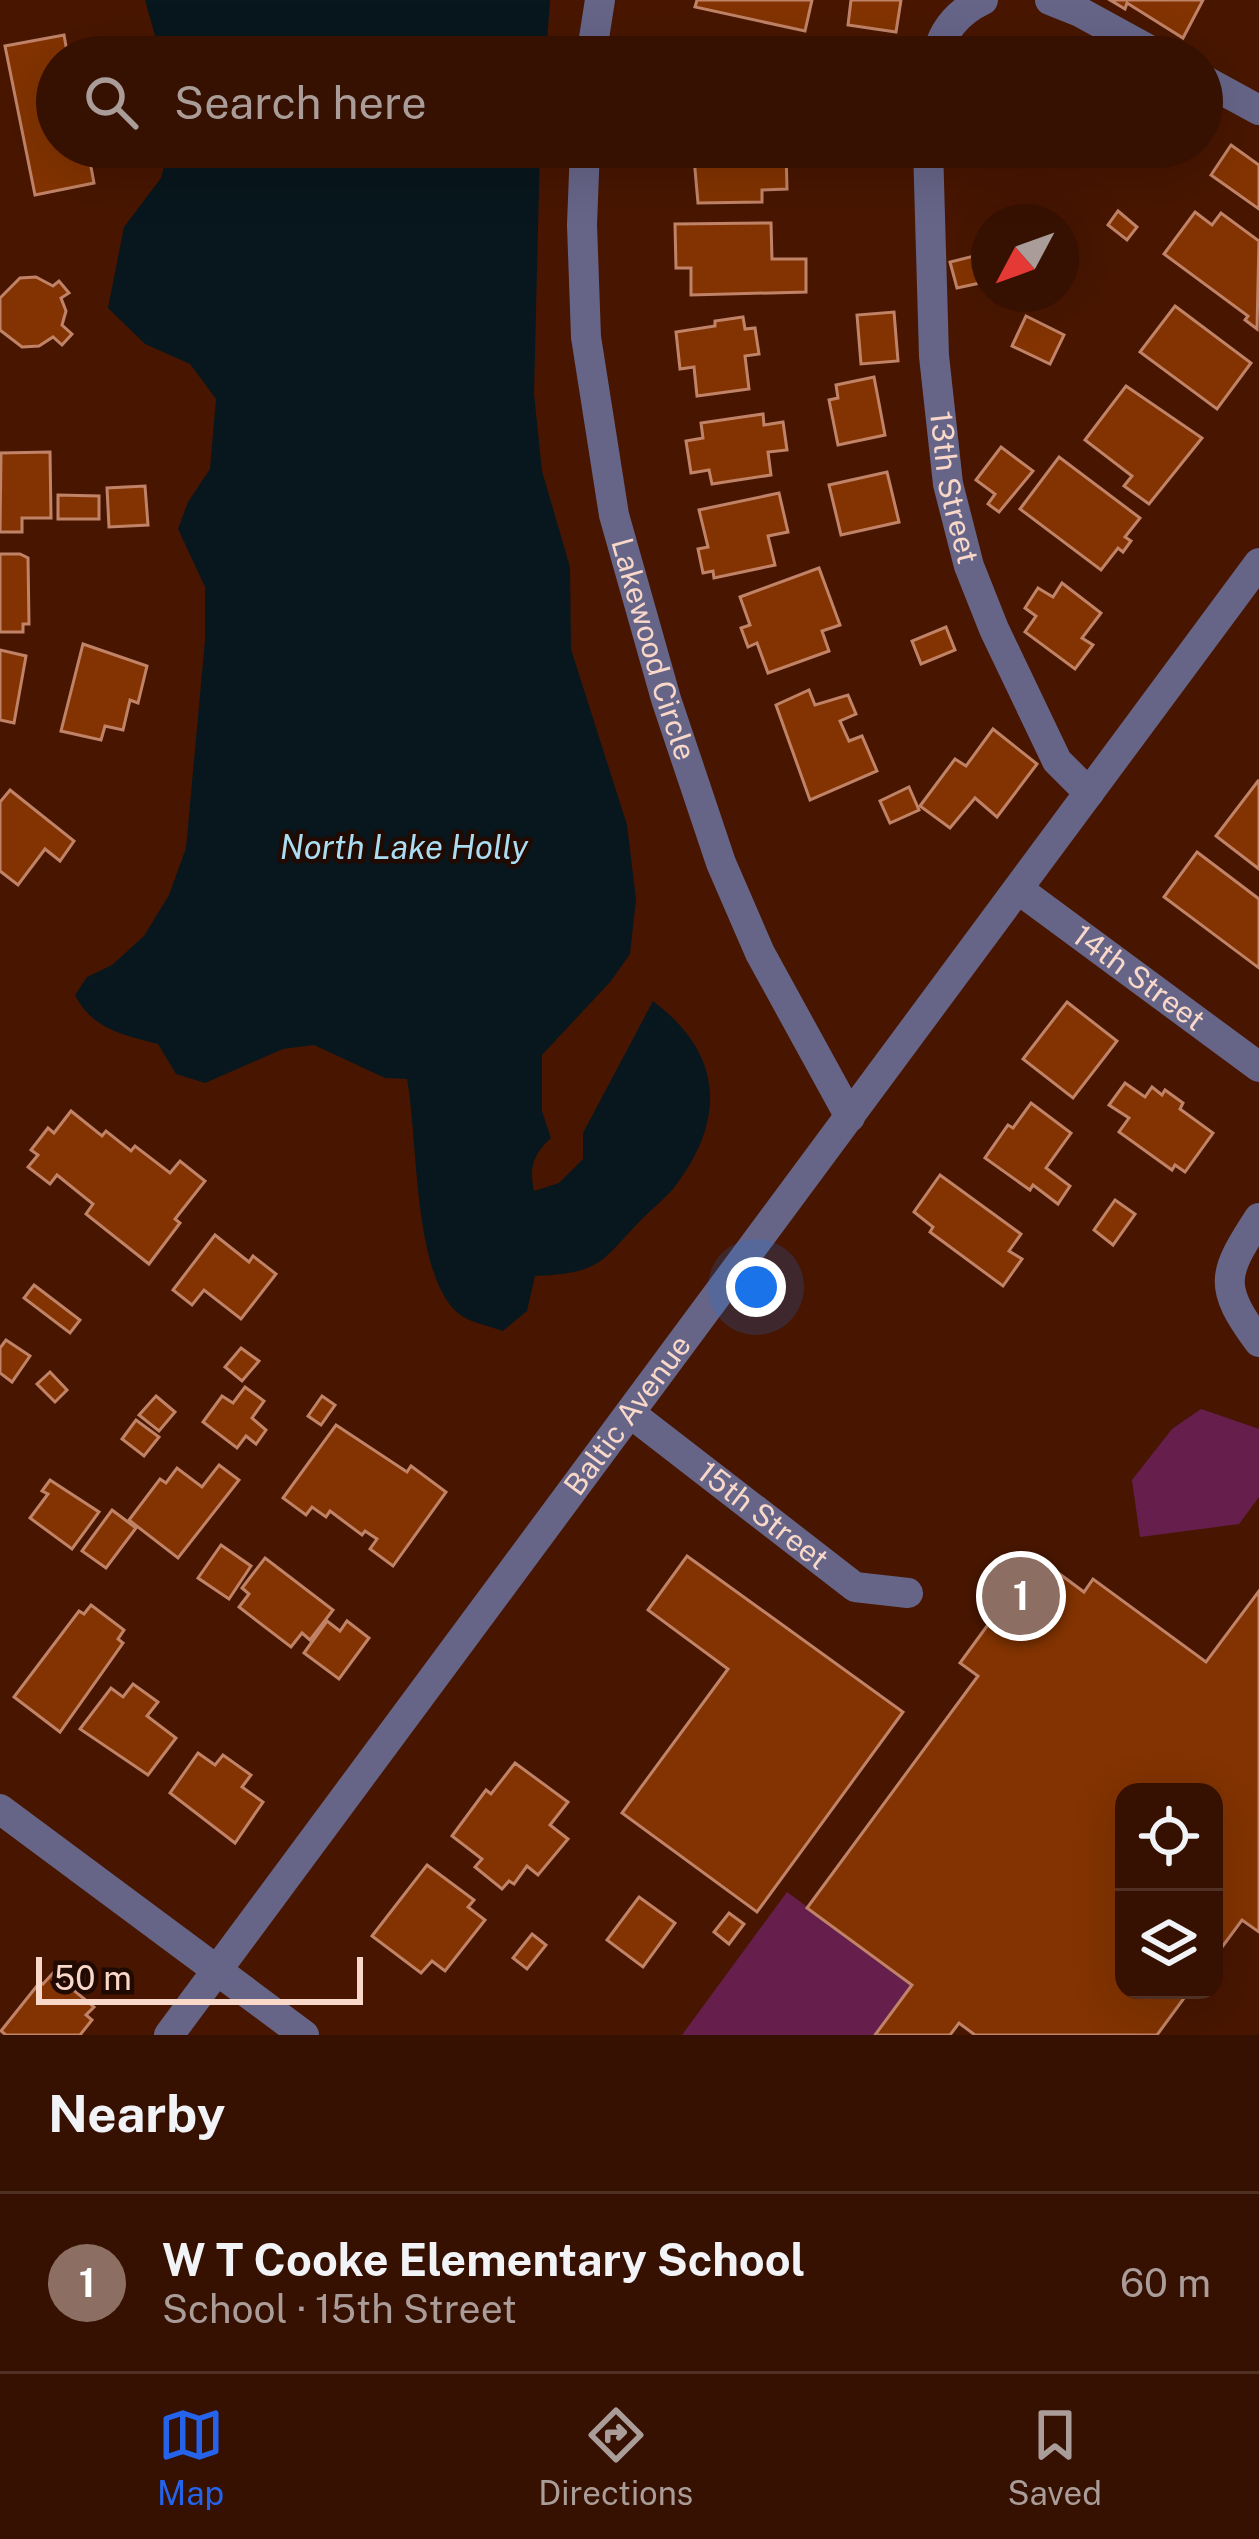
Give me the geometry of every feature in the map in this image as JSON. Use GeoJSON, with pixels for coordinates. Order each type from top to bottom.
{"type":"FeatureCollection","features":[{"type":"Feature","properties":{"kind":"street"},"geometry":{"type":"LineString","coordinates":[[594,36],[600,0]]}},
{"type":"Feature","properties":{"kind":"street"},"geometry":{"type":"LineString","coordinates":[[942,36],[953,20],[982,0]]}},
{"type":"Feature","properties":{"kind":"street"},"geometry":{"type":"LineString","coordinates":[[1050,0],[1124,36]]}},
{"type":"Feature","properties":{"kind":"street"},"geometry":{"type":"LineString","coordinates":[[1223,90],[1259,110]]}},
{"type":"Feature","properties":{"kind":"street","name":"Lakewood Circle"},"geometry":{"type":"LineString","coordinates":[[584,168],[586,337],[614,515],[666,699],[721,863],[760,953],[850,1117]]}},
{"type":"Feature","properties":{"kind":"street","name":"13th Street"},"geometry":{"type":"LineString","coordinates":[[929,168],[934,356],[948,484],[969,566],[1058,761],[1089,793]]}},
{"type":"Feature","properties":{"kind":"street","name":"Baltic Avenue"},"geometry":{"type":"LineString","coordinates":[[169,2035],[1259,563]]}},
{"type":"Feature","properties":{"kind":"street","name":"14th Street"},"geometry":{"type":"LineString","coordinates":[[1018,889],[1259,1067]]}},
{"type":"Feature","properties":{"kind":"street"},"geometry":{"type":"LineString","coordinates":[[1259,1218],[1232,1260],[1231,1303],[1259,1342]]}},
{"type":"Feature","properties":{"kind":"street","name":"15th Street"},"geometry":{"type":"LineString","coordinates":[[631,1413],[855,1588],[908,1593]]}},
{"type":"Feature","properties":{"kind":"street"},"geometry":{"type":"LineString","coordinates":[[0,1809],[304,2035]]}},
{"type":"Feature","properties":{"kind":"shaded area"},"geometry":{"type":"Polygon","coordinates":[[[1201,1409],[1259,1429],[1259,1497],[1239,1524],[1140,1537],[1132,1480],[1172,1429],[1201,1409]]]}},
{"type":"Feature","properties":{"kind":"shaded area"},"geometry":{"type":"Polygon","coordinates":[[[787,1892],[912,1985],[875,2035],[682,2035],[787,1892]]]}},
{"type":"Feature","properties":{"kind":"water"},"geometry":{"type":"Polygon","coordinates":[[[145,0],[550,0],[547,36],[155,36],[145,0]]]}},
{"type":"Feature","properties":{"kind":"water","name":"North Lake Holly"},"geometry":{"type":"Polygon","coordinates":[[[164,168],[539,168],[534,394],[542,471],[570,567],[571,649],[627,825],[636,899],[630,954],[542,1055],[542,1111],[551,1138],[534,1162],[534,1191],[559,1183],[583,1159],[583,1133],[653,1001],[693,1042],[704,1064],[709,1111],[692,1160],[669,1194],[598,1262],[575,1272],[535,1276],[527,1311],[503,1331],[459,1314],[444,1296],[433,1270],[420,1204],[407,1079],[385,1078],[314,1045],[283,1049],[205,1083],[176,1074],[158,1044],[100,1023],[75,995],[87,977],[112,965],[144,936],[169,895],[186,848],[205,640],[205,587],[178,529],[188,502],[210,469],[216,399],[190,364],[145,344],[108,308],[124,227],[164,168]]]}},
{"type":"Feature","properties":{"kind":"building"},"geometry":{"type":"Polygon","coordinates":[[[697,0],[812,0],[805,31],[695,7],[697,0]]]}},
{"type":"Feature","properties":{"kind":"building"},"geometry":{"type":"Polygon","coordinates":[[[851,0],[901,0],[896,32],[848,25],[851,0]]]}},
{"type":"Feature","properties":{"kind":"building"},"geometry":{"type":"Polygon","coordinates":[[[1110,0],[1203,0],[1184,36],[1127,3],[1125,9],[1110,0]]]}},
{"type":"Feature","properties":{"kind":"building"},"geometry":{"type":"Polygon","coordinates":[[[36,40],[36,168],[91,168],[94,183],[35,195],[5,46],[36,40]]]}},
{"type":"Feature","properties":{"kind":"building"},"geometry":{"type":"Polygon","coordinates":[[[1231,145],[1259,165],[1259,209],[1211,175],[1216,168],[1223,168],[1223,157],[1231,145]]]}},
{"type":"Feature","properties":{"kind":"building"},"geometry":{"type":"Polygon","coordinates":[[[695,168],[786,168],[787,189],[762,190],[762,202],[698,203],[695,168]]]}},
{"type":"Feature","properties":{"kind":"building"},"geometry":{"type":"Polygon","coordinates":[[[1118,211],[1137,227],[1127,240],[1108,225],[1118,211]]]}},
{"type":"Feature","properties":{"kind":"building"},"geometry":{"type":"Polygon","coordinates":[[[1195,212],[1212,225],[1221,213],[1259,241],[1257,329],[1245,320],[1248,316],[1164,254],[1195,212]]]}},
{"type":"Feature","properties":{"kind":"building"},"geometry":{"type":"Polygon","coordinates":[[[771,223],[772,259],[806,259],[806,292],[691,295],[691,268],[676,268],[675,224],[771,223]]]}},
{"type":"Feature","properties":{"kind":"building"},"geometry":{"type":"Polygon","coordinates":[[[971,257],[971,285],[957,288],[950,262],[971,257]]]}},
{"type":"Feature","properties":{"kind":"building"},"geometry":{"type":"Polygon","coordinates":[[[36,277],[53,286],[59,281],[69,293],[61,298],[66,311],[62,325],[72,334],[62,345],[53,337],[39,346],[22,347],[0,330],[0,298],[20,278],[36,277]]]}},
{"type":"Feature","properties":{"kind":"building"},"geometry":{"type":"Polygon","coordinates":[[[1175,306],[1251,363],[1217,409],[1140,352],[1175,306]]]}},
{"type":"Feature","properties":{"kind":"building"},"geometry":{"type":"Polygon","coordinates":[[[894,312],[898,361],[861,364],[857,315],[894,312]]]}},
{"type":"Feature","properties":{"kind":"building"},"geometry":{"type":"Polygon","coordinates":[[[1026,316],[1064,335],[1050,364],[1012,346],[1026,316]]]}},
{"type":"Feature","properties":{"kind":"building"},"geometry":{"type":"Polygon","coordinates":[[[743,317],[745,329],[755,328],[759,354],[745,356],[749,389],[697,396],[694,367],[680,369],[676,332],[743,317]]]}},
{"type":"Feature","properties":{"kind":"building"},"geometry":{"type":"Polygon","coordinates":[[[874,377],[885,435],[838,445],[829,400],[838,398],[836,385],[874,377]]]}},
{"type":"Feature","properties":{"kind":"building"},"geometry":{"type":"Polygon","coordinates":[[[1126,386],[1202,438],[1149,504],[1124,486],[1132,476],[1085,440],[1126,386]]]}},
{"type":"Feature","properties":{"kind":"building"},"geometry":{"type":"Polygon","coordinates":[[[763,414],[764,425],[783,422],[787,450],[768,452],[771,475],[712,484],[709,470],[691,473],[686,441],[703,438],[701,423],[763,414]]]}},
{"type":"Feature","properties":{"kind":"building"},"geometry":{"type":"Polygon","coordinates":[[[1001,447],[1033,471],[999,512],[988,504],[995,494],[976,480],[1001,447]]]}},
{"type":"Feature","properties":{"kind":"building"},"geometry":{"type":"Polygon","coordinates":[[[50,452],[51,518],[22,518],[22,532],[0,532],[1,453],[50,452]]]}},
{"type":"Feature","properties":{"kind":"building"},"geometry":{"type":"Polygon","coordinates":[[[1059,457],[1140,518],[1125,537],[1131,541],[1123,552],[1118,548],[1101,570],[1020,509],[1059,457]]]}},
{"type":"Feature","properties":{"kind":"building"},"geometry":{"type":"Polygon","coordinates":[[[887,472],[899,522],[841,535],[829,485],[887,472]]]}},
{"type":"Feature","properties":{"kind":"building"},"geometry":{"type":"Polygon","coordinates":[[[145,486],[148,525],[109,527],[107,488],[145,486]]]}},
{"type":"Feature","properties":{"kind":"building"},"geometry":{"type":"Polygon","coordinates":[[[779,493],[788,532],[768,536],[775,565],[714,578],[713,571],[703,573],[698,549],[708,547],[699,510],[779,493]]]}},
{"type":"Feature","properties":{"kind":"building"},"geometry":{"type":"Polygon","coordinates":[[[58,495],[99,496],[99,519],[58,519],[58,495]]]}},
{"type":"Feature","properties":{"kind":"building"},"geometry":{"type":"Polygon","coordinates":[[[0,554],[28,558],[29,624],[23,624],[23,632],[0,632],[0,554]]]}},
{"type":"Feature","properties":{"kind":"building"},"geometry":{"type":"Polygon","coordinates":[[[819,568],[840,625],[822,631],[829,651],[768,673],[757,643],[748,647],[741,628],[750,625],[740,597],[819,568]]]}},
{"type":"Feature","properties":{"kind":"building"},"geometry":{"type":"Polygon","coordinates":[[[1062,583],[1101,613],[1082,638],[1093,645],[1075,669],[1025,632],[1036,616],[1025,608],[1038,588],[1053,597],[1062,583]]]}},
{"type":"Feature","properties":{"kind":"building"},"geometry":{"type":"Polygon","coordinates":[[[946,627],[955,650],[921,664],[912,641],[946,627]]]}},
{"type":"Feature","properties":{"kind":"building"},"geometry":{"type":"Polygon","coordinates":[[[83,644],[147,666],[138,703],[130,700],[123,730],[105,726],[101,740],[61,731],[83,644]]]}},
{"type":"Feature","properties":{"kind":"building"},"geometry":{"type":"Polygon","coordinates":[[[0,650],[26,656],[14,723],[0,720],[0,650]]]}},
{"type":"Feature","properties":{"kind":"building"},"geometry":{"type":"Polygon","coordinates":[[[809,690],[815,705],[848,695],[856,714],[840,721],[849,741],[862,736],[877,771],[810,800],[776,705],[809,690]]]}},
{"type":"Feature","properties":{"kind":"building"},"geometry":{"type":"Polygon","coordinates":[[[993,729],[1037,764],[997,817],[975,798],[950,828],[920,806],[955,759],[966,766],[993,729]]]}},
{"type":"Feature","properties":{"kind":"building"},"geometry":{"type":"Polygon","coordinates":[[[1259,782],[1259,869],[1216,836],[1259,782]]]}},
{"type":"Feature","properties":{"kind":"building"},"geometry":{"type":"Polygon","coordinates":[[[909,787],[919,810],[890,823],[880,801],[909,787]]]}},
{"type":"Feature","properties":{"kind":"building"},"geometry":{"type":"Polygon","coordinates":[[[10,790],[74,841],[60,861],[45,849],[18,885],[0,871],[0,802],[10,790]]]}},
{"type":"Feature","properties":{"kind":"building"},"geometry":{"type":"Polygon","coordinates":[[[1197,852],[1259,899],[1259,968],[1164,897],[1197,852]]]}},
{"type":"Feature","properties":{"kind":"building"},"geometry":{"type":"Polygon","coordinates":[[[1067,1002],[1117,1041],[1073,1098],[1023,1059],[1067,1002]]]}},
{"type":"Feature","properties":{"kind":"building"},"geometry":{"type":"Polygon","coordinates":[[[1125,1083],[1145,1097],[1152,1087],[1162,1095],[1165,1090],[1183,1103],[1180,1109],[1213,1133],[1185,1172],[1175,1165],[1172,1170],[1119,1132],[1129,1118],[1109,1105],[1125,1083]]]}},
{"type":"Feature","properties":{"kind":"building"},"geometry":{"type":"Polygon","coordinates":[[[1031,1103],[1071,1133],[1046,1168],[1070,1186],[1058,1204],[985,1158],[1031,1103]]]}},
{"type":"Feature","properties":{"kind":"building"},"geometry":{"type":"Polygon","coordinates":[[[71,1111],[102,1136],[106,1131],[131,1151],[135,1146],[170,1173],[180,1161],[205,1181],[175,1219],[180,1223],[149,1264],[86,1214],[93,1204],[57,1175],[50,1184],[28,1167],[38,1155],[31,1150],[48,1128],[54,1133],[71,1111]]]}},
{"type":"Feature","properties":{"kind":"building"},"geometry":{"type":"Polygon","coordinates":[[[940,1175],[1021,1234],[1009,1251],[1022,1259],[1003,1286],[930,1232],[933,1227],[914,1212],[940,1175]]]}},
{"type":"Feature","properties":{"kind":"building"},"geometry":{"type":"Polygon","coordinates":[[[1115,1200],[1135,1214],[1113,1245],[1094,1230],[1115,1200]]]}},
{"type":"Feature","properties":{"kind":"building"},"geometry":{"type":"Polygon","coordinates":[[[215,1235],[249,1262],[253,1256],[276,1274],[241,1319],[204,1290],[192,1305],[173,1290],[215,1235]]]}},
{"type":"Feature","properties":{"kind":"building"},"geometry":{"type":"Polygon","coordinates":[[[34,1285],[80,1320],[70,1333],[24,1298],[34,1285]]]}},
{"type":"Feature","properties":{"kind":"building"},"geometry":{"type":"Polygon","coordinates":[[[6,1340],[30,1356],[12,1382],[0,1373],[0,1348],[6,1340]]]}},
{"type":"Feature","properties":{"kind":"building"},"geometry":{"type":"Polygon","coordinates":[[[241,1348],[259,1361],[242,1381],[225,1367],[241,1348]]]}},
{"type":"Feature","properties":{"kind":"building"},"geometry":{"type":"Polygon","coordinates":[[[50,1372],[67,1390],[55,1402],[37,1384],[50,1372]]]}},
{"type":"Feature","properties":{"kind":"building"},"geometry":{"type":"Polygon","coordinates":[[[245,1387],[264,1401],[252,1418],[266,1430],[256,1444],[246,1436],[237,1448],[203,1422],[222,1396],[233,1403],[245,1387]]]}},
{"type":"Feature","properties":{"kind":"building"},"geometry":{"type":"Polygon","coordinates":[[[156,1396],[175,1412],[159,1431],[139,1415],[156,1396]]]}},
{"type":"Feature","properties":{"kind":"building"},"geometry":{"type":"Polygon","coordinates":[[[322,1396],[335,1405],[321,1425],[308,1416],[322,1396]]]}},
{"type":"Feature","properties":{"kind":"building"},"geometry":{"type":"Polygon","coordinates":[[[136,1420],[159,1437],[144,1456],[122,1439],[136,1420]]]}},
{"type":"Feature","properties":{"kind":"building"},"geometry":{"type":"Polygon","coordinates":[[[336,1425],[407,1472],[411,1466],[446,1492],[393,1566],[370,1549],[377,1539],[365,1531],[362,1535],[330,1511],[326,1517],[312,1507],[306,1515],[283,1498],[336,1425]]]}},
{"type":"Feature","properties":{"kind":"building"},"geometry":{"type":"Polygon","coordinates":[[[219,1465],[239,1480],[178,1558],[129,1520],[160,1479],[166,1483],[177,1468],[202,1487],[219,1465]]]}},
{"type":"Feature","properties":{"kind":"building"},"geometry":{"type":"Polygon","coordinates":[[[50,1480],[99,1512],[72,1549],[30,1518],[48,1494],[42,1491],[50,1480]]]}},
{"type":"Feature","properties":{"kind":"building"},"geometry":{"type":"Polygon","coordinates":[[[112,1510],[136,1528],[106,1568],[82,1551],[112,1510]]]}},
{"type":"Feature","properties":{"kind":"building"},"geometry":{"type":"Polygon","coordinates":[[[221,1545],[251,1566],[229,1599],[198,1578],[221,1545]]]}},
{"type":"Feature","properties":{"kind":"building"},"geometry":{"type":"Polygon","coordinates":[[[687,1556],[903,1712],[757,1912],[622,1813],[728,1669],[648,1610],[687,1556]]]}},
{"type":"Feature","properties":{"kind":"building"},"geometry":{"type":"Polygon","coordinates":[[[265,1558],[333,1610],[310,1640],[302,1633],[291,1647],[239,1607],[249,1594],[242,1588],[265,1558]]]}},
{"type":"Feature","properties":{"kind":"building"},"geometry":{"type":"Polygon","coordinates":[[[1057,1572],[1084,1592],[1093,1579],[1206,1662],[1259,1591],[1259,1932],[1242,1920],[1223,1946],[1223,1783],[1115,1783],[1115,1999],[1183,1999],[1157,2035],[975,2035],[959,2023],[950,2035],[875,2035],[912,1985],[807,1908],[978,1676],[960,1663],[1017,1585],[1036,1600],[1057,1572]]]}},
{"type":"Feature","properties":{"kind":"building"},"geometry":{"type":"Polygon","coordinates":[[[91,1605],[124,1630],[118,1639],[123,1643],[60,1732],[14,1697],[79,1611],[84,1614],[91,1605]]]}},
{"type":"Feature","properties":{"kind":"building"},"geometry":{"type":"Polygon","coordinates":[[[327,1621],[340,1631],[347,1621],[369,1638],[339,1679],[304,1653],[327,1621]]]}},
{"type":"Feature","properties":{"kind":"building"},"geometry":{"type":"Polygon","coordinates":[[[133,1684],[158,1702],[147,1716],[176,1738],[148,1775],[80,1729],[111,1688],[123,1697],[133,1684]]]}},
{"type":"Feature","properties":{"kind":"building"},"geometry":{"type":"Polygon","coordinates":[[[198,1753],[215,1765],[223,1755],[251,1775],[242,1787],[263,1802],[235,1843],[170,1793],[198,1753]]]}},
{"type":"Feature","properties":{"kind":"building"},"geometry":{"type":"Polygon","coordinates":[[[515,1763],[568,1802],[550,1825],[568,1839],[538,1875],[527,1866],[514,1884],[509,1881],[502,1889],[475,1867],[482,1859],[452,1836],[486,1790],[491,1794],[515,1763]]]}},
{"type":"Feature","properties":{"kind":"building"},"geometry":{"type":"Polygon","coordinates":[[[427,1865],[474,1900],[468,1907],[485,1920],[445,1971],[432,1961],[421,1973],[372,1936],[427,1865]]]}},
{"type":"Feature","properties":{"kind":"building"},"geometry":{"type":"Polygon","coordinates":[[[639,1897],[675,1923],[643,1967],[607,1940],[639,1897]]]}},
{"type":"Feature","properties":{"kind":"building"},"geometry":{"type":"Polygon","coordinates":[[[729,1913],[744,1924],[729,1944],[714,1932],[729,1913]]]}},
{"type":"Feature","properties":{"kind":"building"},"geometry":{"type":"Polygon","coordinates":[[[532,1934],[546,1945],[527,1969],[513,1958],[532,1934]]]}},
{"type":"Feature","properties":{"kind":"building"},"geometry":{"type":"Polygon","coordinates":[[[53,1973],[94,2007],[86,2015],[92,2020],[80,2035],[6,2035],[1,2031],[40,1982],[53,1973]]]}},
{"type":"Feature","properties":{"kind":"place","name":"W T Cooke Elementary School"},"geometry":{"type":"Point","coordinates":[1021,1596]}}]}
